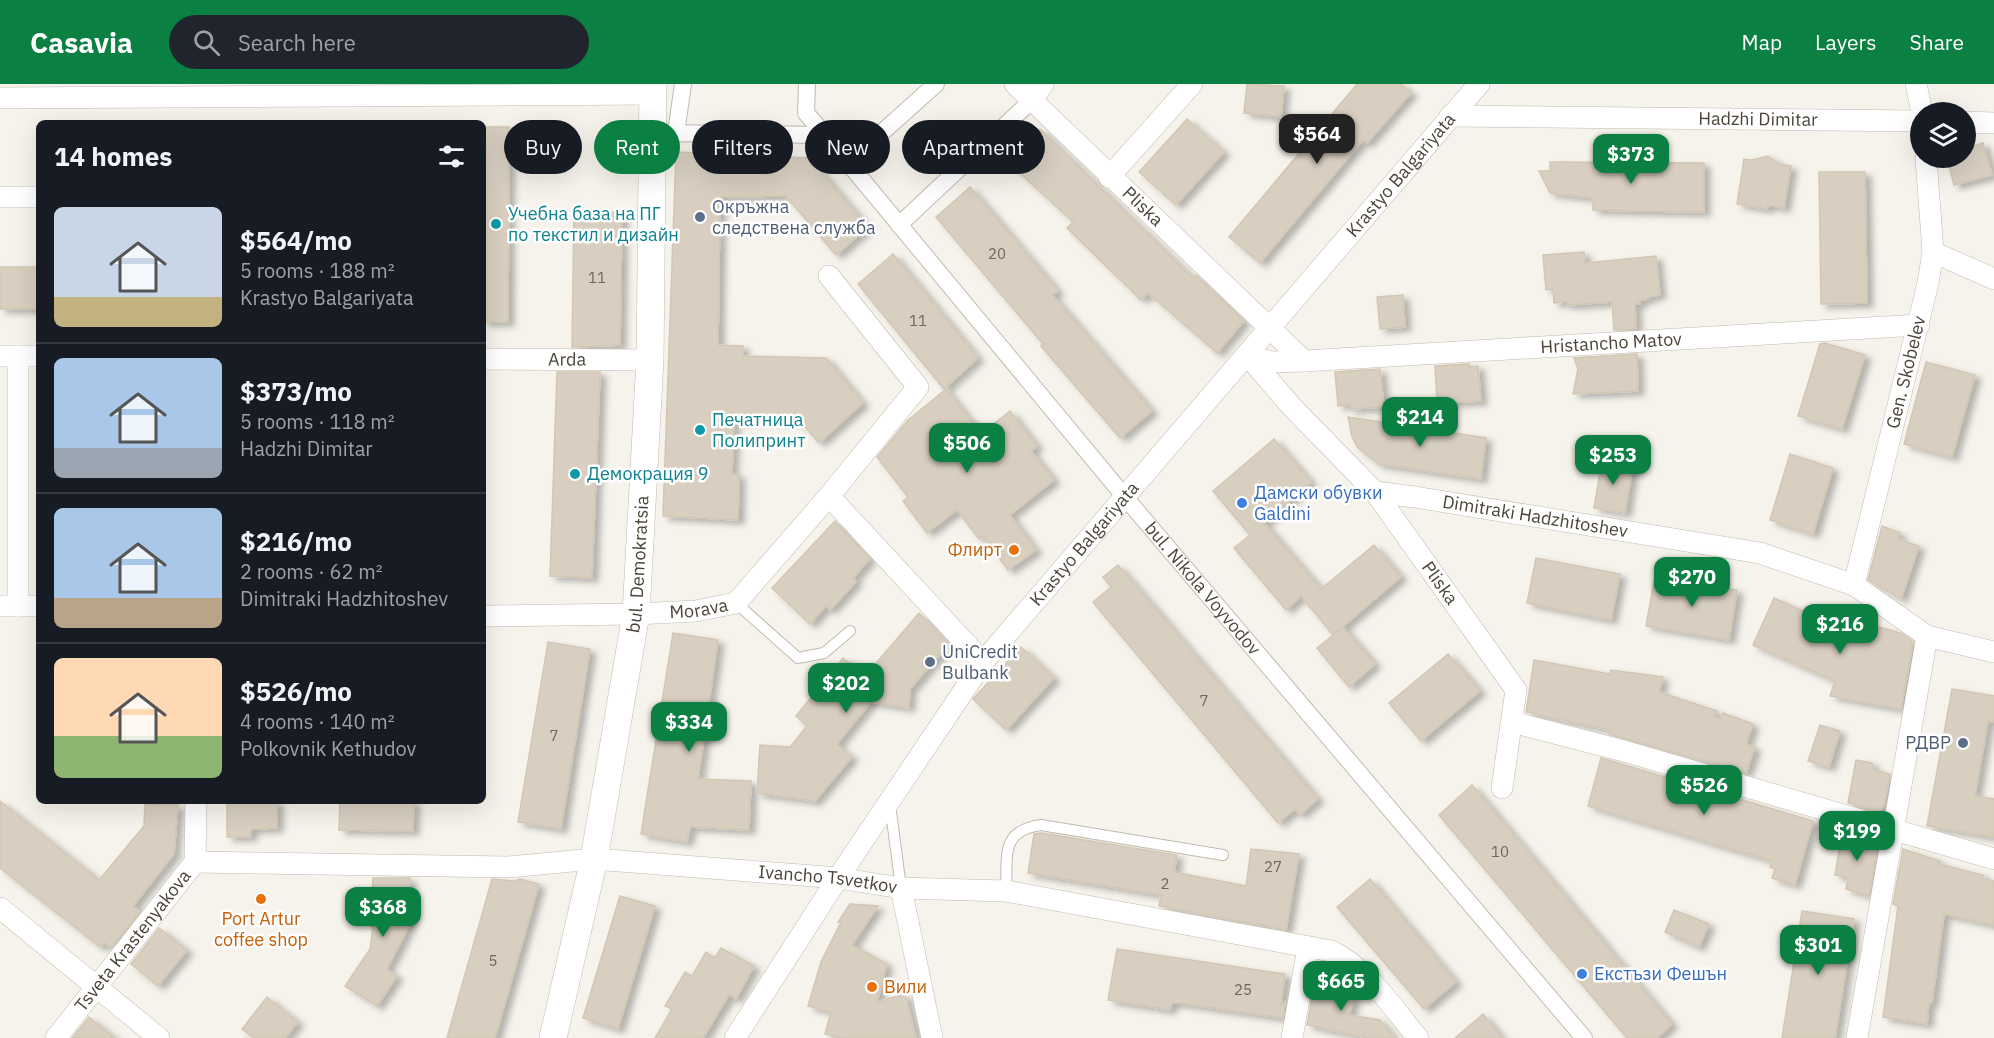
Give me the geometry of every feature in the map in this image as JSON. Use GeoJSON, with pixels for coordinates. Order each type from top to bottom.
{"type":"FeatureCollection","features":[{"type":"Feature","properties":{"kind":"street"},"geometry":{"type":"LineString","coordinates":[[669,120],[682,84]]}},
{"type":"Feature","properties":{"kind":"street","name":"bul. Nikola Voyvodov"},"geometry":{"type":"LineString","coordinates":[[807,84],[806,114],[811,120]]}},
{"type":"Feature","properties":{"kind":"street"},"geometry":{"type":"LineString","coordinates":[[890,125],[936,84]]}},
{"type":"Feature","properties":{"kind":"street","name":"Pliska"},"geometry":{"type":"LineString","coordinates":[[1015,84],[1037,93],[1108,177],[1270,328]]}},
{"type":"Feature","properties":{"kind":"street"},"geometry":{"type":"LineString","coordinates":[[1108,177],[1192,84]]}},
{"type":"Feature","properties":{"kind":"street","name":"Krastyo Balgariyata"},"geometry":{"type":"LineString","coordinates":[[735,1038],[838,878],[983,662],[1124,496],[1248,356],[1479,84]]}},
{"type":"Feature","properties":{"kind":"street"},"geometry":{"type":"LineString","coordinates":[[1916,84],[1920,102]]}},
{"type":"Feature","properties":{"kind":"street"},"geometry":{"type":"LineString","coordinates":[[0,98],[652,89]]}},
{"type":"Feature","properties":{"kind":"street","name":"bul. Demokratsia"},"geometry":{"type":"LineString","coordinates":[[652,89],[660,120]]}},
{"type":"Feature","properties":{"kind":"street"},"geometry":{"type":"LineString","coordinates":[[899,225],[1037,93]]}},
{"type":"Feature","properties":{"kind":"street","name":"Hadzhi Dimitar"},"geometry":{"type":"LineString","coordinates":[[1450,116],[1910,121]]}},
{"type":"Feature","properties":{"kind":"street"},"geometry":{"type":"LineString","coordinates":[[1976,122],[1994,123]]}},
{"type":"Feature","properties":{"kind":"street"},"geometry":{"type":"LineString","coordinates":[[680,133],[805,135]]}},
{"type":"Feature","properties":{"kind":"street","name":"Gen. Skobelev"},"geometry":{"type":"LineString","coordinates":[[1854,585],[1919,325],[1933,252],[1927,168]]}},
{"type":"Feature","properties":{"kind":"street","name":"bul. Demokratsia"},"geometry":{"type":"LineString","coordinates":[[553,1038],[594,859],[636,614],[661,174]]}},
{"type":"Feature","properties":{"kind":"street","name":"bul. Nikola Voyvodov"},"geometry":{"type":"LineString","coordinates":[[857,174],[1124,496],[1584,1038]]}},
{"type":"Feature","properties":{"kind":"street"},"geometry":{"type":"LineString","coordinates":[[0,197],[36,197]]}},
{"type":"Feature","properties":{"kind":"street"},"geometry":{"type":"LineString","coordinates":[[1933,252],[1994,279]]}},
{"type":"Feature","properties":{"kind":"street","name":"Morava"},"geometry":{"type":"LineString","coordinates":[[486,616],[696,611],[736,603],[829,496],[918,387],[829,276]]}},
{"type":"Feature","properties":{"kind":"street","name":"Hristancho Matov"},"geometry":{"type":"LineString","coordinates":[[1248,356],[1273,362],[1304,361],[1919,325]]}},
{"type":"Feature","properties":{"kind":"street"},"geometry":{"type":"LineString","coordinates":[[1270,328],[1304,361]]}},
{"type":"Feature","properties":{"kind":"street"},"geometry":{"type":"LineString","coordinates":[[19,356],[9,606],[36,606]]}},
{"type":"Feature","properties":{"kind":"street","name":"Pliska"},"geometry":{"type":"LineString","coordinates":[[1248,356],[1292,407],[1375,492],[1516,690],[1502,788]]}},
{"type":"Feature","properties":{"kind":"street","name":"Arda"},"geometry":{"type":"LineString","coordinates":[[486,359],[650,360]]}},
{"type":"Feature","properties":{"kind":"street","name":"Dimitraki Hadzhitoshev"},"geometry":{"type":"LineString","coordinates":[[1375,492],[1415,496],[1760,553],[1854,585],[1927,636],[1994,652]]}},
{"type":"Feature","properties":{"kind":"street"},"geometry":{"type":"LineString","coordinates":[[829,496],[983,662]]}},
{"type":"Feature","properties":{"kind":"street"},"geometry":{"type":"LineString","coordinates":[[1857,1038],[1927,636]]}},
{"type":"Feature","properties":{"kind":"street"},"geometry":{"type":"LineString","coordinates":[[1512,723],[1624,751],[1994,859]]}},
{"type":"Feature","properties":{"kind":"street","name":"Tsveta Krastenyakova"},"geometry":{"type":"LineString","coordinates":[[56,1038],[195,862],[196,804]]}},
{"type":"Feature","properties":{"kind":"street","name":"Ivancho Tsvetkov"},"geometry":{"type":"LineString","coordinates":[[195,862],[508,867],[594,859],[838,878],[901,888],[1006,891],[1331,951],[1348,960],[1418,1038]]}},
{"type":"Feature","properties":{"kind":"street"},"geometry":{"type":"LineString","coordinates":[[901,888],[932,1038]]}},
{"type":"Feature","properties":{"kind":"street"},"geometry":{"type":"LineString","coordinates":[[0,908],[159,1038]]}},
{"type":"Feature","properties":{"kind":"street"},"geometry":{"type":"LineString","coordinates":[[1292,1038],[1308,948]]}},
{"type":"Feature","properties":{"kind":"lane"},"geometry":{"type":"LineString","coordinates":[[736,603],[798,658],[824,653],[850,631]]}},
{"type":"Feature","properties":{"kind":"lane"},"geometry":{"type":"LineString","coordinates":[[890,803],[901,888]]}},
{"type":"Feature","properties":{"kind":"lane"},"geometry":{"type":"LineString","coordinates":[[1006,891],[1008,843],[1014,834],[1027,827],[1041,825],[1223,855]]}},
{"type":"Feature","properties":{"kind":"building"},"geometry":{"type":"Polygon","coordinates":[[[1247,84],[1284,86],[1281,117],[1244,113],[1247,84]]]}},
{"type":"Feature","properties":{"kind":"building"},"geometry":{"type":"Polygon","coordinates":[[[1357,84],[1401,84],[1411,93],[1367,143],[1363,140],[1260,263],[1229,237],[1357,84]]]}},
{"type":"Feature","properties":{"kind":"building"},"geometry":{"type":"Polygon","coordinates":[[[1187,119],[1224,152],[1176,205],[1139,172],[1187,119]]]}},
{"type":"Feature","properties":{"kind":"building","name":"Учебна база на ПГ по текстил и дизайн"},"geometry":{"type":"Polygon","coordinates":[[[486,127],[504,127],[504,174],[509,174],[508,322],[486,322],[486,127]]]}},
{"type":"Feature","properties":{"kind":"building"},"geometry":{"type":"Polygon","coordinates":[[[1045,134],[1193,278],[1196,275],[1244,321],[1217,353],[1148,293],[1141,300],[1067,228],[1073,222],[1021,174],[1045,174],[1045,134]]]}},
{"type":"Feature","properties":{"kind":"building"},"geometry":{"type":"Polygon","coordinates":[[[1983,143],[1992,175],[1954,185],[1950,168],[1976,168],[1976,145],[1983,143]]]}},
{"type":"Feature","properties":{"kind":"building"},"geometry":{"type":"Polygon","coordinates":[[[680,152],[692,153],[692,174],[793,174],[793,157],[805,158],[805,174],[823,174],[868,227],[836,255],[786,196],[720,197],[718,345],[743,346],[743,356],[826,358],[863,403],[819,443],[799,420],[734,420],[732,474],[739,475],[738,520],[663,516],[675,174],[680,174],[680,152]]]}},
{"type":"Feature","properties":{"kind":"building"},"geometry":{"type":"Polygon","coordinates":[[[1768,156],[1780,164],[1791,166],[1784,208],[1768,205],[1767,209],[1737,204],[1744,159],[1752,160],[1768,156]]]}},
{"type":"Feature","properties":{"kind":"building"},"geometry":{"type":"Polygon","coordinates":[[[1550,162],[1704,163],[1704,212],[1593,210],[1593,198],[1550,193],[1539,171],[1550,171],[1550,162]]]}},
{"type":"Feature","properties":{"kind":"building"},"geometry":{"type":"Polygon","coordinates":[[[1819,172],[1865,172],[1867,303],[1821,304],[1819,172]]]}},
{"type":"Feature","properties":{"kind":"building"},"geometry":{"type":"Polygon","coordinates":[[[970,187],[1058,291],[1052,295],[1152,411],[1120,438],[1041,346],[1043,344],[936,217],[970,187]]]}},
{"type":"Feature","properties":{"kind":"building"},"geometry":{"type":"Polygon","coordinates":[[[574,211],[622,213],[620,345],[572,347],[574,211]]]}},
{"type":"Feature","properties":{"kind":"building"},"geometry":{"type":"Polygon","coordinates":[[[1584,252],[1585,263],[1656,256],[1660,295],[1648,297],[1648,299],[1640,300],[1640,304],[1635,304],[1636,329],[1614,330],[1612,302],[1567,305],[1567,302],[1554,303],[1553,289],[1546,290],[1543,255],[1584,252]]]}},
{"type":"Feature","properties":{"kind":"building"},"geometry":{"type":"Polygon","coordinates":[[[893,254],[978,358],[944,389],[858,284],[893,254]]]}},
{"type":"Feature","properties":{"kind":"building"},"geometry":{"type":"Polygon","coordinates":[[[0,267],[36,267],[36,309],[0,309],[0,267]]]}},
{"type":"Feature","properties":{"kind":"building"},"geometry":{"type":"Polygon","coordinates":[[[1403,295],[1405,327],[1380,329],[1377,297],[1403,295]]]}},
{"type":"Feature","properties":{"kind":"building"},"geometry":{"type":"Polygon","coordinates":[[[1825,343],[1865,355],[1842,429],[1798,416],[1820,344],[1825,343]]]}},
{"type":"Feature","properties":{"kind":"building"},"geometry":{"type":"Polygon","coordinates":[[[1637,354],[1638,391],[1573,394],[1578,369],[1574,358],[1637,354]]]}},
{"type":"Feature","properties":{"kind":"building"},"geometry":{"type":"Polygon","coordinates":[[[1926,362],[1975,375],[1952,457],[1904,444],[1926,362]]]}},
{"type":"Feature","properties":{"kind":"building"},"geometry":{"type":"Polygon","coordinates":[[[1469,364],[1469,367],[1478,366],[1481,401],[1437,403],[1435,366],[1469,364]]]}},
{"type":"Feature","properties":{"kind":"building"},"geometry":{"type":"Polygon","coordinates":[[[1380,369],[1384,407],[1350,409],[1351,404],[1338,406],[1335,372],[1380,369]]]}},
{"type":"Feature","properties":{"kind":"building","name":"Демокрация 9"},"geometry":{"type":"Polygon","coordinates":[[[557,372],[600,372],[592,578],[550,576],[557,372]]]}},
{"type":"Feature","properties":{"kind":"building"},"geometry":{"type":"Polygon","coordinates":[[[946,389],[981,434],[1010,411],[1037,446],[1031,451],[1054,480],[1010,515],[1036,550],[1008,570],[983,536],[979,539],[957,510],[927,533],[903,501],[908,497],[877,457],[907,421],[946,389]]]}},
{"type":"Feature","properties":{"kind":"building"},"geometry":{"type":"Polygon","coordinates":[[[1348,417],[1486,438],[1481,479],[1379,464],[1358,448],[1352,437],[1348,417]]]}},
{"type":"Feature","properties":{"kind":"building"},"geometry":{"type":"Polygon","coordinates":[[[1274,439],[1311,482],[1264,523],[1321,589],[1374,545],[1401,577],[1333,635],[1301,596],[1286,610],[1234,548],[1250,535],[1213,491],[1274,439]]]}},
{"type":"Feature","properties":{"kind":"building"},"geometry":{"type":"Polygon","coordinates":[[[1790,454],[1833,468],[1813,534],[1770,520],[1790,454]]]}},
{"type":"Feature","properties":{"kind":"building"},"geometry":{"type":"Polygon","coordinates":[[[1602,460],[1633,465],[1625,513],[1594,508],[1602,460]]]}},
{"type":"Feature","properties":{"kind":"building"},"geometry":{"type":"Polygon","coordinates":[[[835,521],[870,559],[853,578],[856,582],[830,610],[826,606],[810,624],[772,588],[835,521]]]}},
{"type":"Feature","properties":{"kind":"building"},"geometry":{"type":"Polygon","coordinates":[[[1882,526],[1900,533],[1898,539],[1919,546],[1901,599],[1868,580],[1882,526]]]}},
{"type":"Feature","properties":{"kind":"building"},"geometry":{"type":"Polygon","coordinates":[[[1536,558],[1620,574],[1611,620],[1527,603],[1536,558]]]}},
{"type":"Feature","properties":{"kind":"building"},"geometry":{"type":"Polygon","coordinates":[[[1118,565],[1318,799],[1300,815],[1295,809],[1278,823],[1093,602],[1111,587],[1103,577],[1118,565]]]}},
{"type":"Feature","properties":{"kind":"building"},"geometry":{"type":"Polygon","coordinates":[[[1655,576],[1737,590],[1729,640],[1646,626],[1655,576]]]}},
{"type":"Feature","properties":{"kind":"building"},"geometry":{"type":"Polygon","coordinates":[[[1774,598],[1870,641],[1875,626],[1900,633],[1913,642],[1901,709],[1830,696],[1835,681],[1753,645],[1774,598]]]}},
{"type":"Feature","properties":{"kind":"building"},"geometry":{"type":"Polygon","coordinates":[[[919,613],[949,644],[910,689],[909,708],[871,702],[837,744],[852,757],[815,801],[757,793],[760,745],[790,747],[807,726],[796,716],[843,658],[866,675],[919,613]]]}},
{"type":"Feature","properties":{"kind":"building"},"geometry":{"type":"Polygon","coordinates":[[[1343,627],[1375,664],[1349,687],[1317,648],[1343,627]]]}},
{"type":"Feature","properties":{"kind":"building"},"geometry":{"type":"Polygon","coordinates":[[[673,633],[718,640],[698,779],[751,781],[749,830],[690,827],[687,842],[641,834],[673,633]]]}},
{"type":"Feature","properties":{"kind":"building"},"geometry":{"type":"Polygon","coordinates":[[[548,642],[590,649],[561,829],[518,822],[548,642]]]}},
{"type":"Feature","properties":{"kind":"building"},"geometry":{"type":"Polygon","coordinates":[[[1021,647],[1054,678],[1006,730],[973,699],[1021,647]]]}},
{"type":"Feature","properties":{"kind":"building"},"geometry":{"type":"Polygon","coordinates":[[[1448,654],[1480,691],[1421,741],[1389,703],[1448,654]]]}},
{"type":"Feature","properties":{"kind":"building"},"geometry":{"type":"Polygon","coordinates":[[[1534,660],[1610,674],[1611,670],[1663,677],[1659,692],[1717,711],[1715,717],[1720,719],[1723,713],[1753,724],[1746,744],[1755,747],[1746,773],[1609,734],[1610,730],[1526,712],[1534,660]]]}},
{"type":"Feature","properties":{"kind":"building"},"geometry":{"type":"Polygon","coordinates":[[[1952,689],[1994,696],[1994,722],[1988,721],[1975,796],[1994,799],[1994,837],[1927,826],[1952,689]]]}},
{"type":"Feature","properties":{"kind":"building"},"geometry":{"type":"Polygon","coordinates":[[[1820,725],[1840,731],[1829,767],[1808,761],[1820,725]]]}},
{"type":"Feature","properties":{"kind":"building"},"geometry":{"type":"Polygon","coordinates":[[[1601,758],[1813,821],[1795,885],[1772,878],[1775,869],[1770,867],[1772,861],[1588,806],[1601,758]]]}},
{"type":"Feature","properties":{"kind":"building"},"geometry":{"type":"Polygon","coordinates":[[[1856,760],[1872,763],[1874,770],[1890,774],[1884,806],[1878,812],[1848,803],[1856,760]]]}},
{"type":"Feature","properties":{"kind":"building"},"geometry":{"type":"Polygon","coordinates":[[[1472,785],[1672,1024],[1657,1038],[1627,1038],[1439,815],[1472,785]]]}},
{"type":"Feature","properties":{"kind":"building"},"geometry":{"type":"Polygon","coordinates":[[[0,801],[99,880],[144,826],[145,804],[178,805],[174,854],[133,906],[140,912],[111,948],[104,942],[100,947],[0,868],[0,801]]]}},
{"type":"Feature","properties":{"kind":"building"},"geometry":{"type":"Polygon","coordinates":[[[227,804],[277,804],[277,828],[251,829],[251,837],[227,837],[227,804]]]}},
{"type":"Feature","properties":{"kind":"building"},"geometry":{"type":"Polygon","coordinates":[[[340,804],[414,804],[413,831],[339,830],[340,804]]]}},
{"type":"Feature","properties":{"kind":"building"},"geometry":{"type":"Polygon","coordinates":[[[1041,833],[1177,855],[1174,872],[1246,886],[1251,849],[1299,854],[1286,930],[1159,906],[1161,895],[1028,873],[1034,834],[1041,833]]]}},
{"type":"Feature","properties":{"kind":"building"},"geometry":{"type":"Polygon","coordinates":[[[1842,833],[1879,840],[1869,896],[1846,889],[1848,878],[1835,875],[1842,833]]]}},
{"type":"Feature","properties":{"kind":"building"},"geometry":{"type":"Polygon","coordinates":[[[1903,849],[1940,861],[1939,864],[1983,875],[1983,878],[1994,881],[1994,925],[1944,914],[1927,1024],[1883,1017],[1898,906],[1893,904],[1903,849]]]}},
{"type":"Feature","properties":{"kind":"building"},"geometry":{"type":"Polygon","coordinates":[[[373,878],[410,878],[409,926],[387,969],[397,976],[377,1006],[345,986],[370,949],[373,927],[370,926],[373,878]]]}},
{"type":"Feature","properties":{"kind":"building"},"geometry":{"type":"Polygon","coordinates":[[[492,879],[514,881],[520,879],[539,884],[495,1038],[447,1038],[492,879]]]}},
{"type":"Feature","properties":{"kind":"building"},"geometry":{"type":"Polygon","coordinates":[[[1370,879],[1456,982],[1424,1009],[1337,907],[1370,879]]]}},
{"type":"Feature","properties":{"kind":"building"},"geometry":{"type":"Polygon","coordinates":[[[620,896],[655,906],[618,1029],[583,1018],[620,896]]]}},
{"type":"Feature","properties":{"kind":"building"},"geometry":{"type":"Polygon","coordinates":[[[850,904],[878,906],[852,945],[887,964],[877,1002],[905,994],[916,1038],[841,1038],[825,1034],[831,1012],[808,1006],[821,962],[841,922],[838,922],[850,904]]]}},
{"type":"Feature","properties":{"kind":"building"},"geometry":{"type":"Polygon","coordinates":[[[1674,910],[1709,924],[1699,947],[1665,932],[1674,910]]]}},
{"type":"Feature","properties":{"kind":"building"},"geometry":{"type":"Polygon","coordinates":[[[1802,911],[1854,919],[1835,1038],[1782,1038],[1802,911]]]}},
{"type":"Feature","properties":{"kind":"building"},"geometry":{"type":"Polygon","coordinates":[[[159,928],[187,950],[158,986],[131,964],[159,928]]]}},
{"type":"Feature","properties":{"kind":"building"},"geometry":{"type":"Polygon","coordinates":[[[721,948],[754,966],[736,999],[729,995],[703,1038],[655,1038],[672,1009],[665,1006],[685,972],[692,976],[706,952],[715,958],[721,948]]]}},
{"type":"Feature","properties":{"kind":"building"},"geometry":{"type":"Polygon","coordinates":[[[1117,949],[1285,974],[1281,1005],[1285,1002],[1283,1018],[1179,1003],[1172,1003],[1170,1010],[1108,1000],[1117,949]]]}},
{"type":"Feature","properties":{"kind":"building"},"geometry":{"type":"Polygon","coordinates":[[[1331,977],[1352,983],[1347,997],[1354,999],[1349,1015],[1380,1020],[1394,1038],[1368,1038],[1307,1025],[1314,986],[1331,977]]]}},
{"type":"Feature","properties":{"kind":"building"},"geometry":{"type":"Polygon","coordinates":[[[267,997],[298,1022],[285,1038],[254,1038],[242,1029],[267,997]]]}},
{"type":"Feature","properties":{"kind":"building"},"geometry":{"type":"Polygon","coordinates":[[[1483,1014],[1502,1038],[1455,1038],[1483,1014]]]}},
{"type":"Feature","properties":{"kind":"building"},"geometry":{"type":"Polygon","coordinates":[[[89,1017],[115,1038],[72,1038],[89,1017]]]}},
{"type":"Feature","properties":{"kind":"place","name":"Окръжна следствена служба"},"geometry":{"type":"Point","coordinates":[700,217]}},
{"type":"Feature","properties":{"kind":"place","name":"Учебна база на ПГ по текстил и дизайн"},"geometry":{"type":"Point","coordinates":[496,224]}},
{"type":"Feature","properties":{"kind":"place","name":"Печатница Полипринт"},"geometry":{"type":"Point","coordinates":[700,430]}},
{"type":"Feature","properties":{"kind":"place","name":"Демокрация 9"},"geometry":{"type":"Point","coordinates":[575,474]}},
{"type":"Feature","properties":{"kind":"place","name":"Дамски обувки Galdini"},"geometry":{"type":"Point","coordinates":[1242,503]}},
{"type":"Feature","properties":{"kind":"place","name":"Флирт"},"geometry":{"type":"Point","coordinates":[1014,550]}},
{"type":"Feature","properties":{"kind":"place","name":"UniCredit Bulbank"},"geometry":{"type":"Point","coordinates":[930,662]}},
{"type":"Feature","properties":{"kind":"place","name":"РДВР"},"geometry":{"type":"Point","coordinates":[1963,743]}},
{"type":"Feature","properties":{"kind":"place","name":"Port Artur coffee shop"},"geometry":{"type":"Point","coordinates":[261,899]}},
{"type":"Feature","properties":{"kind":"place","name":"Екстъзи Фешън"},"geometry":{"type":"Point","coordinates":[1582,974]}},
{"type":"Feature","properties":{"kind":"place","name":"Вили"},"geometry":{"type":"Point","coordinates":[872,987]}}]}
